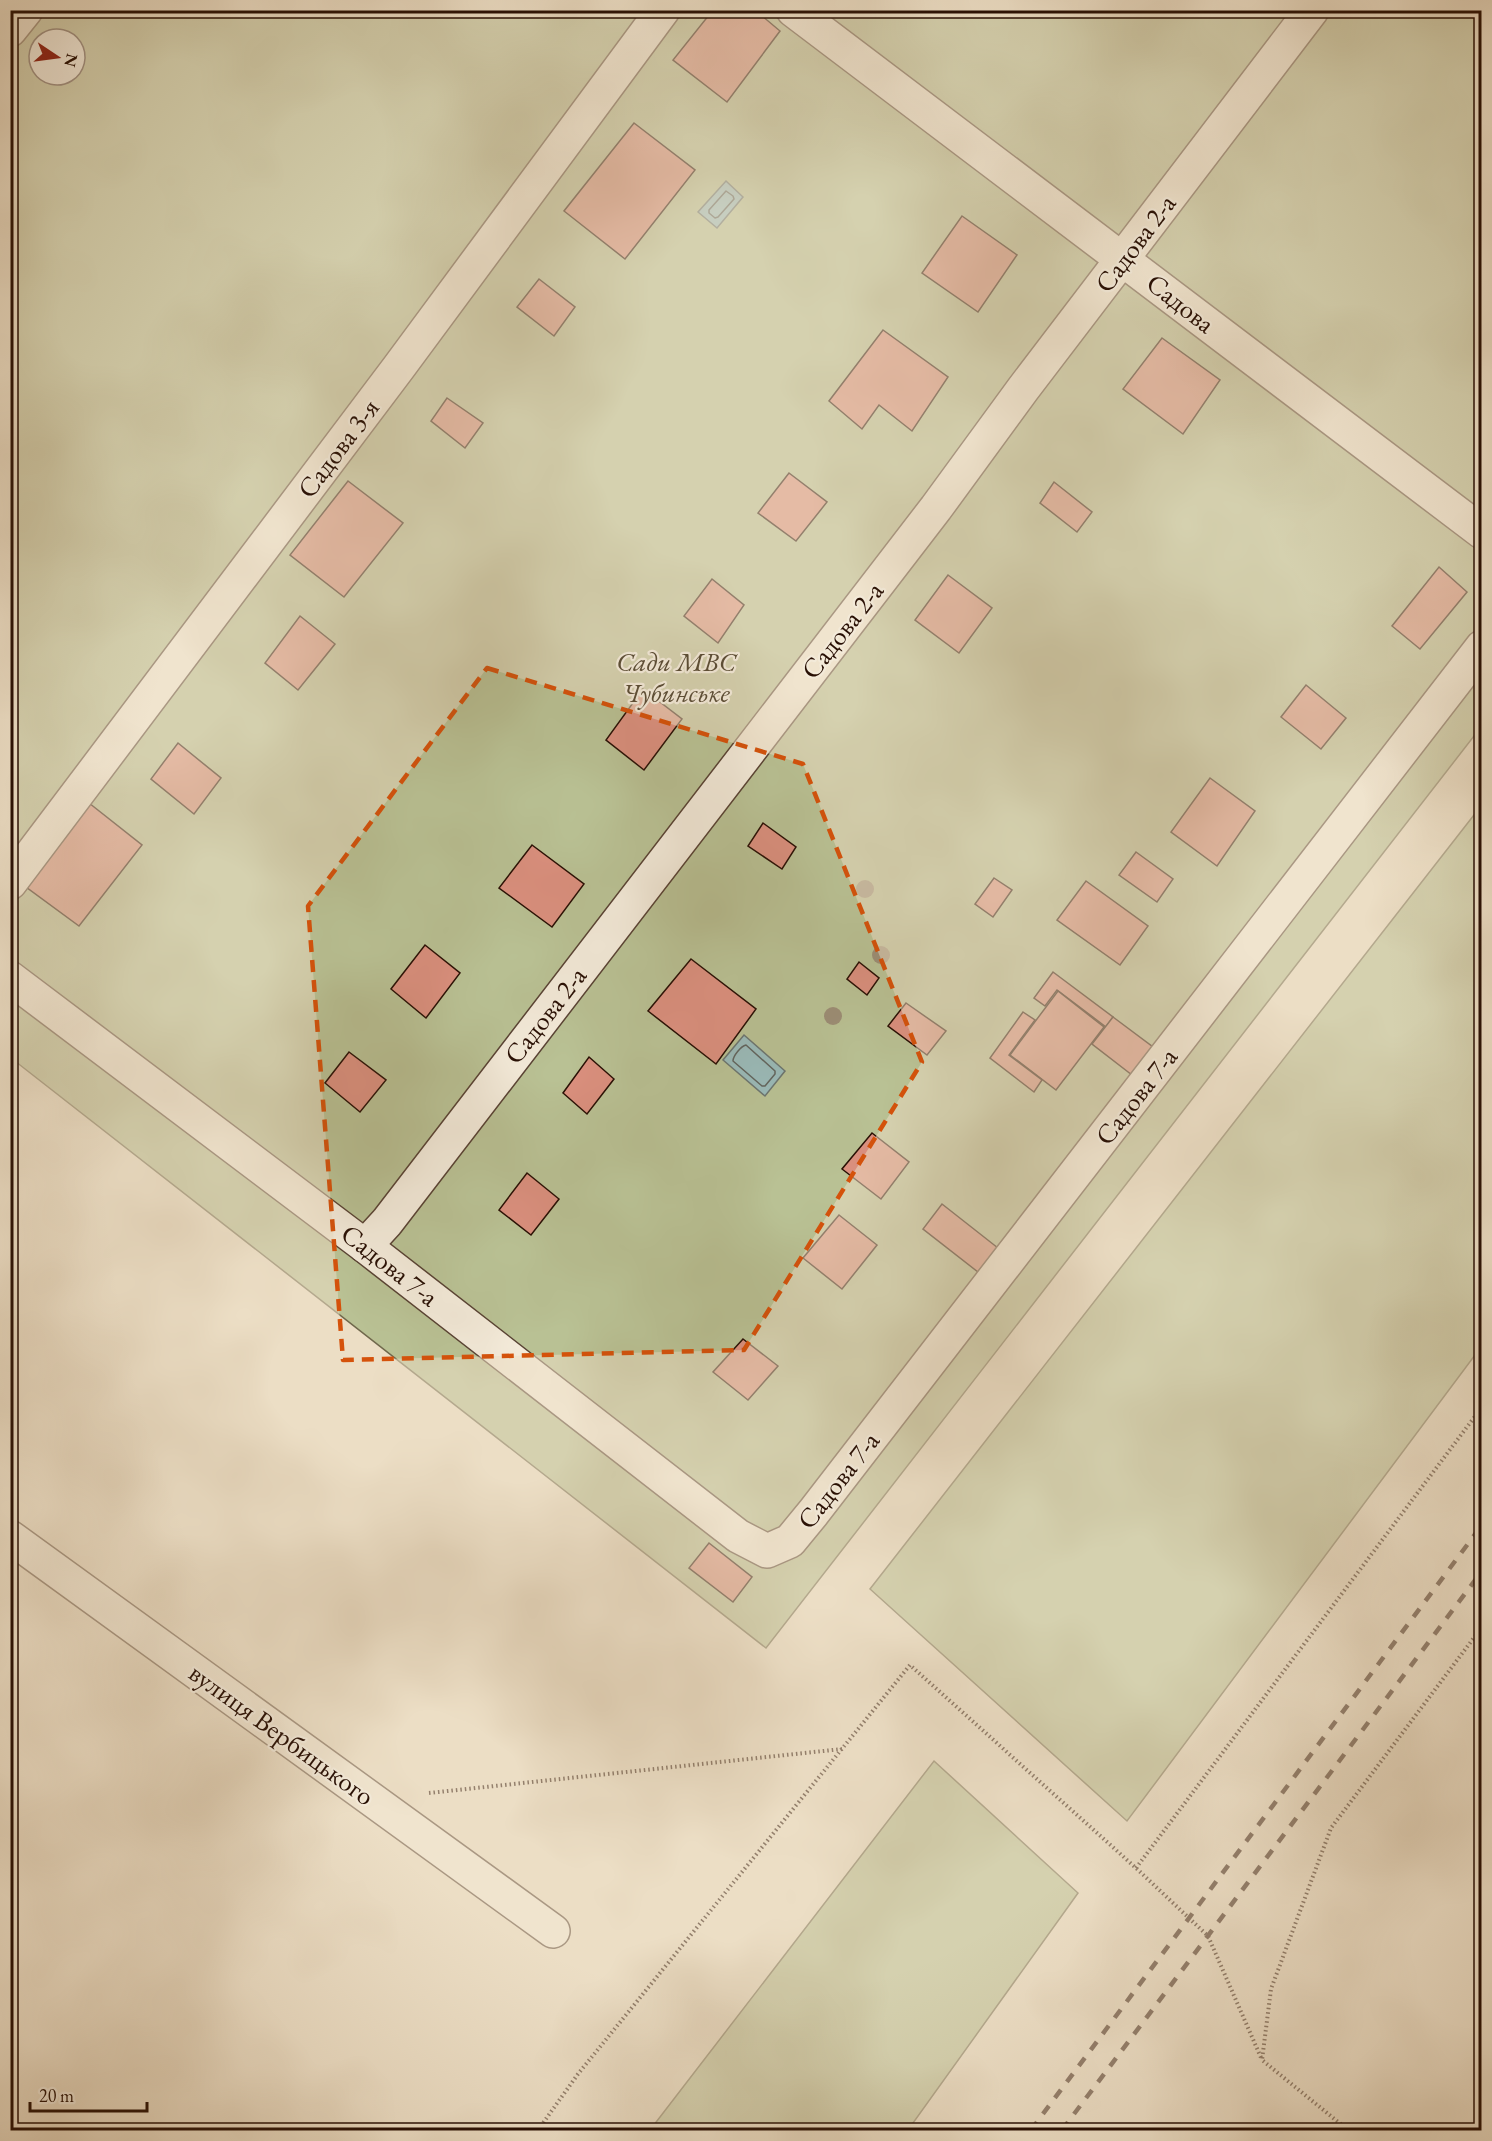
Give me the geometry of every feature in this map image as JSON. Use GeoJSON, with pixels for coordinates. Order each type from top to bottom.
{"type":"FeatureCollection","features":[{"type":"Feature","properties":{"kind":"street"},"geometry":{"type":"LineString","coordinates":[[10,30],[26,10]]}},
{"type":"Feature","properties":{"kind":"street","name":"Садова 3-я"},"geometry":{"type":"LineString","coordinates":[[10,883],[399,367],[663,10]]}},
{"type":"Feature","properties":{"kind":"street","name":"Садова"},"geometry":{"type":"LineString","coordinates":[[793,10],[1482,532]]}},
{"type":"Feature","properties":{"kind":"street","name":"Садова 2-а"},"geometry":{"type":"LineString","coordinates":[[365,1246],[387,1222],[879,583],[1312,10]]}},
{"type":"Feature","properties":{"kind":"street","name":"Садова 7-а"},"geometry":{"type":"LineString","coordinates":[[10,978],[365,1246],[738,1536],[767,1551],[790,1541],[821,1504],[1482,647]]}},
{"type":"Feature","properties":{"kind":"street","name":"вулиця Вербицького"},"geometry":{"type":"LineString","coordinates":[[10,1537],[553,1931]]}},
{"type":"Feature","properties":{"kind":"path"},"geometry":{"type":"LineString","coordinates":[[1136,1868],[1482,1407]]}},
{"type":"Feature","properties":{"kind":"path"},"geometry":{"type":"LineString","coordinates":[[1262,2060],[1271,1989],[1331,1828],[1482,1627]]}},
{"type":"Feature","properties":{"kind":"path"},"geometry":{"type":"LineString","coordinates":[[538,2130],[578,2074],[910,1665],[1136,1868],[1208,1936],[1262,2060],[1348,2130]]}},
{"type":"Feature","properties":{"kind":"path"},"geometry":{"type":"LineString","coordinates":[[372,1799],[842,1749]]}},
{"type":"Feature","properties":{"kind":"highlighted area"},"geometry":{"type":"Polygon","coordinates":[[[487,668],[803,764],[922,1062],[744,1350],[343,1360],[308,906],[487,668]]]}},
{"type":"Feature","properties":{"kind":"green space","name":"Сади МВС Чубинське"},"geometry":{"type":"Polygon","coordinates":[[[10,11],[1481,11],[1481,727],[766,1648],[11,1058],[10,11]]]}},
{"type":"Feature","properties":{"kind":"green space"},"geometry":{"type":"Polygon","coordinates":[[[1481,806],[1481,1347],[1127,1821],[870,1589],[1481,806]]]}},
{"type":"Feature","properties":{"kind":"green space"},"geometry":{"type":"Polygon","coordinates":[[[934,1761],[1078,1893],[908,2130],[650,2130],[934,1761]]]}},
{"type":"Feature","properties":{"kind":"water"},"geometry":{"type":"Polygon","coordinates":[[[726,181],[743,197],[717,228],[698,212],[726,181]]]}},
{"type":"Feature","properties":{"kind":"water"},"geometry":{"type":"Polygon","coordinates":[[[744,1035],[785,1071],[765,1096],[723,1060],[744,1035]]]}},
{"type":"Feature","properties":{"kind":"building"},"geometry":{"type":"Polygon","coordinates":[[[713,10],[755,10],[780,31],[727,102],[673,60],[713,10]]]}},
{"type":"Feature","properties":{"kind":"building"},"geometry":{"type":"Polygon","coordinates":[[[634,123],[695,170],[625,259],[564,211],[634,123]]]}},
{"type":"Feature","properties":{"kind":"building"},"geometry":{"type":"Polygon","coordinates":[[[962,216],[1017,255],[978,312],[922,273],[962,216]]]}},
{"type":"Feature","properties":{"kind":"building"},"geometry":{"type":"Polygon","coordinates":[[[539,279],[575,307],[554,336],[517,307],[539,279]]]}},
{"type":"Feature","properties":{"kind":"building"},"geometry":{"type":"Polygon","coordinates":[[[883,330],[948,377],[912,431],[879,405],[862,429],[829,401],[883,330]]]}},
{"type":"Feature","properties":{"kind":"building"},"geometry":{"type":"Polygon","coordinates":[[[1162,338],[1220,380],[1183,434],[1123,389],[1162,338]]]}},
{"type":"Feature","properties":{"kind":"building"},"geometry":{"type":"Polygon","coordinates":[[[447,398],[483,423],[465,448],[431,421],[447,398]]]}},
{"type":"Feature","properties":{"kind":"building"},"geometry":{"type":"Polygon","coordinates":[[[789,473],[827,502],[796,541],[758,513],[789,473]]]}},
{"type":"Feature","properties":{"kind":"building"},"geometry":{"type":"Polygon","coordinates":[[[348,481],[403,523],[344,597],[290,555],[348,481]]]}},
{"type":"Feature","properties":{"kind":"building"},"geometry":{"type":"Polygon","coordinates":[[[1054,482],[1092,512],[1077,532],[1040,503],[1054,482]]]}},
{"type":"Feature","properties":{"kind":"building"},"geometry":{"type":"Polygon","coordinates":[[[1439,567],[1467,592],[1420,649],[1392,626],[1439,567]]]}},
{"type":"Feature","properties":{"kind":"building"},"geometry":{"type":"Polygon","coordinates":[[[948,575],[992,608],[959,653],[915,620],[948,575]]]}},
{"type":"Feature","properties":{"kind":"building"},"geometry":{"type":"Polygon","coordinates":[[[712,579],[744,605],[718,643],[684,616],[712,579]]]}},
{"type":"Feature","properties":{"kind":"building"},"geometry":{"type":"Polygon","coordinates":[[[300,616],[335,644],[298,690],[265,663],[300,616]]]}},
{"type":"Feature","properties":{"kind":"building"},"geometry":{"type":"Polygon","coordinates":[[[1306,685],[1346,718],[1321,749],[1281,717],[1306,685]]]}},
{"type":"Feature","properties":{"kind":"building"},"geometry":{"type":"Polygon","coordinates":[[[643,689],[682,719],[644,770],[606,740],[643,689]]]}},
{"type":"Feature","properties":{"kind":"building"},"geometry":{"type":"Polygon","coordinates":[[[178,743],[221,778],[194,814],[151,779],[178,743]]]}},
{"type":"Feature","properties":{"kind":"building"},"geometry":{"type":"Polygon","coordinates":[[[1210,778],[1255,811],[1217,866],[1171,832],[1210,778]]]}},
{"type":"Feature","properties":{"kind":"building"},"geometry":{"type":"Polygon","coordinates":[[[89,803],[142,845],[79,926],[26,887],[89,803]]]}},
{"type":"Feature","properties":{"kind":"building"},"geometry":{"type":"Polygon","coordinates":[[[763,823],[796,847],[782,869],[748,846],[763,823]]]}},
{"type":"Feature","properties":{"kind":"building"},"geometry":{"type":"Polygon","coordinates":[[[532,845],[584,884],[552,927],[499,888],[532,845]]]}},
{"type":"Feature","properties":{"kind":"building"},"geometry":{"type":"Polygon","coordinates":[[[1136,852],[1173,879],[1157,902],[1119,875],[1136,852]]]}},
{"type":"Feature","properties":{"kind":"building"},"geometry":{"type":"Polygon","coordinates":[[[994,878],[1012,890],[993,917],[975,904],[994,878]]]}},
{"type":"Feature","properties":{"kind":"building"},"geometry":{"type":"Polygon","coordinates":[[[1086,881],[1148,926],[1120,965],[1057,920],[1086,881]]]}},
{"type":"Feature","properties":{"kind":"building"},"geometry":{"type":"Polygon","coordinates":[[[425,945],[460,973],[426,1018],[391,989],[425,945]]]}},
{"type":"Feature","properties":{"kind":"building"},"geometry":{"type":"Polygon","coordinates":[[[691,959],[756,1009],[716,1064],[648,1011],[691,959]]]}},
{"type":"Feature","properties":{"kind":"building"},"geometry":{"type":"Polygon","coordinates":[[[859,962],[879,978],[867,995],[847,979],[859,962]]]}},
{"type":"Feature","properties":{"kind":"building"},"geometry":{"type":"Polygon","coordinates":[[[1053,972],[1113,1017],[1106,1027],[1057,990],[1045,1006],[1034,998],[1053,972]]]}},
{"type":"Feature","properties":{"kind":"building"},"geometry":{"type":"Polygon","coordinates":[[[1058,991],[1104,1027],[1056,1090],[1010,1055],[1058,991]]]}},
{"type":"Feature","properties":{"kind":"building"},"geometry":{"type":"Polygon","coordinates":[[[906,1003],[946,1031],[927,1055],[888,1026],[906,1003]]]}},
{"type":"Feature","properties":{"kind":"building"},"geometry":{"type":"Polygon","coordinates":[[[1023,1012],[1035,1020],[1009,1055],[1042,1080],[1034,1092],[990,1058],[1023,1012]]]}},
{"type":"Feature","properties":{"kind":"building"},"geometry":{"type":"Polygon","coordinates":[[[1113,1017],[1153,1047],[1132,1075],[1092,1044],[1113,1017]]]}},
{"type":"Feature","properties":{"kind":"building"},"geometry":{"type":"Polygon","coordinates":[[[349,1052],[386,1080],[360,1112],[325,1083],[349,1052]]]}},
{"type":"Feature","properties":{"kind":"building"},"geometry":{"type":"Polygon","coordinates":[[[589,1057],[614,1079],[587,1114],[563,1093],[589,1057]]]}},
{"type":"Feature","properties":{"kind":"building"},"geometry":{"type":"Polygon","coordinates":[[[872,1133],[909,1162],[881,1199],[842,1169],[872,1133]]]}},
{"type":"Feature","properties":{"kind":"building"},"geometry":{"type":"Polygon","coordinates":[[[527,1173],[559,1199],[531,1235],[499,1210],[527,1173]]]}},
{"type":"Feature","properties":{"kind":"building"},"geometry":{"type":"Polygon","coordinates":[[[942,1204],[998,1248],[978,1272],[923,1229],[942,1204]]]}},
{"type":"Feature","properties":{"kind":"building"},"geometry":{"type":"Polygon","coordinates":[[[839,1215],[877,1245],[842,1289],[803,1258],[839,1215]]]}},
{"type":"Feature","properties":{"kind":"building"},"geometry":{"type":"Polygon","coordinates":[[[743,1339],[778,1366],[748,1400],[713,1372],[743,1339]]]}},
{"type":"Feature","properties":{"kind":"building"},"geometry":{"type":"Polygon","coordinates":[[[709,1543],[752,1577],[733,1602],[689,1568],[709,1543]]]}},
{"type":"Feature","properties":{"kind":"railway"},"geometry":{"type":"LineString","coordinates":[[1031,2130],[1482,1525]]}},
{"type":"Feature","properties":{"kind":"railway"},"geometry":{"type":"LineString","coordinates":[[1062,2130],[1482,1571]]}}]}
